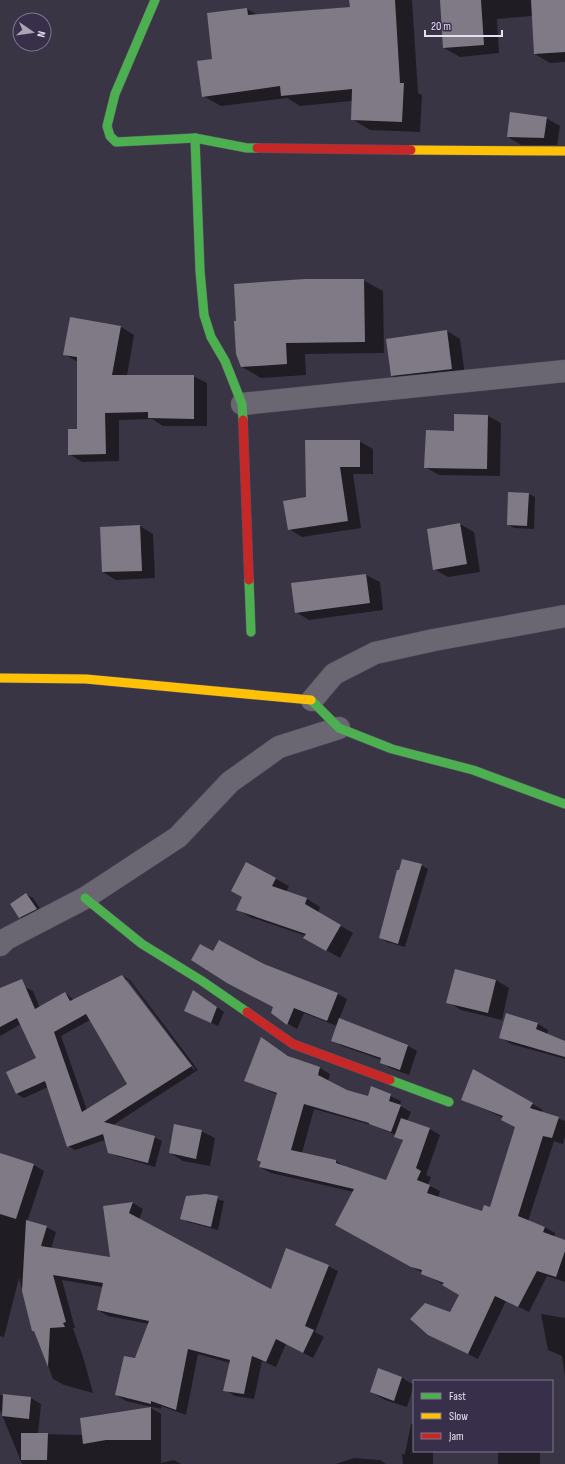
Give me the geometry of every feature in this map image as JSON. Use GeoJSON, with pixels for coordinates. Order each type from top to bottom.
{"type":"FeatureCollection","features":[{"type":"Feature","properties":{"kind":"street"},"geometry":{"type":"LineString","coordinates":[[155,0],[115,94],[107,126],[110,136],[116,142],[195,138],[247,148],[565,151]]}},
{"type":"Feature","properties":{"kind":"street"},"geometry":{"type":"LineString","coordinates":[[195,138],[200,271],[204,315],[211,336],[225,361],[242,404],[251,632]]}},
{"type":"Feature","properties":{"kind":"street"},"geometry":{"type":"LineString","coordinates":[[242,404],[565,371]]}},
{"type":"Feature","properties":{"kind":"street"},"geometry":{"type":"LineString","coordinates":[[312,700],[334,674],[375,653],[434,640],[565,616]]}},
{"type":"Feature","properties":{"kind":"street"},"geometry":{"type":"LineString","coordinates":[[0,678],[86,679],[312,700],[339,728],[392,749],[473,770],[565,804]]}},
{"type":"Feature","properties":{"kind":"street"},"geometry":{"type":"LineString","coordinates":[[0,945],[6,940],[85,898],[178,837],[230,782],[279,747],[339,728]]}},
{"type":"Feature","properties":{"kind":"street"},"geometry":{"type":"LineString","coordinates":[[85,898],[142,944],[202,981],[293,1044],[449,1102]]}},
{"type":"Feature","properties":{"kind":"building"},"geometry":{"type":"Polygon","coordinates":[[[349,0],[395,0],[400,83],[404,83],[402,122],[351,120],[352,89],[281,96],[280,86],[202,97],[197,61],[212,59],[207,13],[247,8],[248,15],[350,7],[349,0]]]}},
{"type":"Feature","properties":{"kind":"building"},"geometry":{"type":"Polygon","coordinates":[[[440,0],[481,0],[484,45],[443,48],[440,0]]]}},
{"type":"Feature","properties":{"kind":"building"},"geometry":{"type":"Polygon","coordinates":[[[531,0],[565,0],[565,52],[534,54],[531,0]]]}},
{"type":"Feature","properties":{"kind":"building"},"geometry":{"type":"Polygon","coordinates":[[[510,112],[547,117],[544,138],[507,137],[510,112]]]}},
{"type":"Feature","properties":{"kind":"building"},"geometry":{"type":"Polygon","coordinates":[[[305,279],[364,279],[365,342],[286,343],[287,364],[241,367],[236,354],[234,284],[305,279]]]}},
{"type":"Feature","properties":{"kind":"building"},"geometry":{"type":"Polygon","coordinates":[[[70,317],[121,326],[112,375],[194,375],[194,419],[148,418],[148,412],[105,413],[106,454],[68,455],[68,429],[77,429],[77,357],[63,355],[70,317]]]}},
{"type":"Feature","properties":{"kind":"building"},"geometry":{"type":"Polygon","coordinates":[[[447,330],[452,369],[391,376],[386,339],[447,330]]]}},
{"type":"Feature","properties":{"kind":"building"},"geometry":{"type":"Polygon","coordinates":[[[454,414],[488,415],[487,469],[424,468],[426,430],[454,431],[454,414]]]}},
{"type":"Feature","properties":{"kind":"building"},"geometry":{"type":"Polygon","coordinates":[[[305,440],[360,440],[360,467],[340,467],[348,521],[288,530],[283,501],[306,497],[305,440]]]}},
{"type":"Feature","properties":{"kind":"building"},"geometry":{"type":"Polygon","coordinates":[[[508,492],[529,493],[527,526],[507,525],[508,492]]]}},
{"type":"Feature","properties":{"kind":"building"},"geometry":{"type":"Polygon","coordinates":[[[460,523],[467,564],[433,570],[427,529],[460,523]]]}},
{"type":"Feature","properties":{"kind":"building"},"geometry":{"type":"Polygon","coordinates":[[[140,525],[142,571],[102,572],[100,527],[140,525]]]}},
{"type":"Feature","properties":{"kind":"building"},"geometry":{"type":"Polygon","coordinates":[[[366,574],[370,603],[295,613],[291,583],[366,574]]]}},
{"type":"Feature","properties":{"kind":"building"},"geometry":{"type":"Polygon","coordinates":[[[402,859],[422,864],[398,944],[379,938],[397,870],[399,870],[402,859]]]}},
{"type":"Feature","properties":{"kind":"building"},"geometry":{"type":"Polygon","coordinates":[[[246,862],[276,878],[272,886],[307,898],[305,904],[341,925],[326,951],[303,938],[306,934],[236,910],[242,897],[231,891],[246,862]]]}},
{"type":"Feature","properties":{"kind":"building"},"geometry":{"type":"Polygon","coordinates":[[[26,893],[37,909],[19,918],[10,904],[26,893]]]}},
{"type":"Feature","properties":{"kind":"building"},"geometry":{"type":"Polygon","coordinates":[[[219,940],[264,964],[338,993],[327,1021],[294,1008],[287,1025],[271,1013],[273,1007],[227,983],[191,960],[200,944],[213,951],[219,940]]]}},
{"type":"Feature","properties":{"kind":"building"},"geometry":{"type":"Polygon","coordinates":[[[455,969],[496,980],[488,1013],[446,1003],[455,969]]]}},
{"type":"Feature","properties":{"kind":"building"},"geometry":{"type":"Polygon","coordinates":[[[122,975],[192,1066],[104,1122],[155,1136],[148,1163],[108,1153],[103,1134],[67,1147],[45,1081],[16,1094],[6,1072],[36,1058],[17,1018],[0,1027],[0,988],[22,979],[35,1009],[65,992],[70,1001],[122,975]],[[86,1014],[54,1032],[82,1112],[127,1084],[86,1014]]]}},
{"type":"Feature","properties":{"kind":"building"},"geometry":{"type":"Polygon","coordinates":[[[193,990],[217,1007],[211,1023],[184,1011],[193,990]]]}},
{"type":"Feature","properties":{"kind":"building"},"geometry":{"type":"Polygon","coordinates":[[[506,1013],[538,1023],[536,1029],[565,1041],[565,1057],[499,1038],[506,1013]]]}},
{"type":"Feature","properties":{"kind":"building"},"geometry":{"type":"Polygon","coordinates":[[[339,1018],[408,1045],[400,1070],[380,1063],[381,1058],[331,1041],[339,1018]]]}},
{"type":"Feature","properties":{"kind":"building"},"geometry":{"type":"Polygon","coordinates":[[[261,1037],[288,1056],[320,1067],[318,1075],[347,1090],[368,1096],[371,1086],[391,1094],[389,1101],[401,1105],[391,1132],[369,1123],[304,1104],[291,1150],[336,1160],[336,1163],[386,1180],[403,1140],[394,1137],[401,1118],[430,1128],[416,1168],[421,1171],[417,1180],[430,1185],[427,1193],[482,1211],[484,1205],[490,1207],[515,1127],[501,1120],[503,1116],[461,1100],[473,1069],[533,1103],[530,1108],[559,1117],[552,1138],[543,1136],[518,1216],[545,1227],[543,1232],[565,1240],[565,1251],[556,1277],[537,1271],[518,1307],[495,1296],[468,1354],[428,1335],[410,1319],[425,1303],[450,1312],[459,1295],[442,1285],[444,1283],[421,1274],[422,1270],[411,1267],[335,1225],[354,1189],[259,1167],[261,1162],[257,1160],[277,1093],[244,1081],[261,1037]]]}},
{"type":"Feature","properties":{"kind":"building"},"geometry":{"type":"Polygon","coordinates":[[[174,1124],[202,1130],[196,1159],[169,1153],[174,1124]]]}},
{"type":"Feature","properties":{"kind":"building"},"geometry":{"type":"Polygon","coordinates":[[[0,1153],[34,1164],[16,1219],[0,1214],[0,1153]]]}},
{"type":"Feature","properties":{"kind":"building"},"geometry":{"type":"Polygon","coordinates":[[[206,1194],[218,1196],[211,1227],[180,1219],[186,1196],[206,1194]]]}},
{"type":"Feature","properties":{"kind":"building"},"geometry":{"type":"Polygon","coordinates":[[[133,1202],[129,1213],[271,1289],[286,1248],[329,1265],[305,1326],[314,1330],[303,1353],[276,1339],[266,1362],[252,1356],[244,1394],[223,1391],[230,1360],[188,1349],[176,1410],[151,1401],[151,1404],[115,1395],[124,1356],[135,1358],[149,1321],[97,1310],[103,1283],[53,1275],[66,1322],[63,1323],[65,1327],[50,1328],[48,1367],[34,1331],[32,1331],[22,1291],[26,1220],[47,1226],[41,1246],[110,1257],[103,1206],[133,1202]]]}},
{"type":"Feature","properties":{"kind":"building"},"geometry":{"type":"Polygon","coordinates":[[[378,1368],[402,1377],[394,1401],[370,1392],[378,1368]]]}},
{"type":"Feature","properties":{"kind":"building"},"geometry":{"type":"Polygon","coordinates":[[[3,1394],[31,1397],[29,1419],[2,1416],[3,1394]]]}},
{"type":"Feature","properties":{"kind":"building"},"geometry":{"type":"Polygon","coordinates":[[[151,1407],[151,1440],[106,1440],[83,1444],[80,1418],[151,1407]]]}},
{"type":"Feature","properties":{"kind":"building"},"geometry":{"type":"Polygon","coordinates":[[[21,1433],[48,1433],[47,1460],[21,1460],[21,1433]]]}},
{"type":"Feature","properties":{"kind":"traffic: fast"},"geometry":{"type":"LineString","coordinates":[[155,0],[115,94],[107,126],[110,136],[116,142],[195,138],[247,148],[257,148]]}},
{"type":"Feature","properties":{"kind":"traffic: fast"},"geometry":{"type":"LineString","coordinates":[[195,138],[200,271],[204,315],[211,337],[225,361],[242,404],[243,420]]}},
{"type":"Feature","properties":{"kind":"traffic: fast"},"geometry":{"type":"LineString","coordinates":[[249,580],[251,632]]}},
{"type":"Feature","properties":{"kind":"traffic: fast"},"geometry":{"type":"LineString","coordinates":[[311,700],[339,728],[392,749],[473,770],[565,804]]}},
{"type":"Feature","properties":{"kind":"traffic: fast"},"geometry":{"type":"LineString","coordinates":[[85,898],[142,944],[202,981],[247,1012]]}},
{"type":"Feature","properties":{"kind":"traffic: fast"},"geometry":{"type":"LineString","coordinates":[[390,1080],[449,1102]]}},
{"type":"Feature","properties":{"kind":"traffic: slow"},"geometry":{"type":"LineString","coordinates":[[411,150],[565,151]]}},
{"type":"Feature","properties":{"kind":"traffic: slow"},"geometry":{"type":"LineString","coordinates":[[0,678],[86,679],[311,700]]}},
{"type":"Feature","properties":{"kind":"traffic: jam"},"geometry":{"type":"LineString","coordinates":[[257,148],[411,150]]}},
{"type":"Feature","properties":{"kind":"traffic: jam"},"geometry":{"type":"LineString","coordinates":[[243,420],[249,580]]}},
{"type":"Feature","properties":{"kind":"traffic: jam"},"geometry":{"type":"LineString","coordinates":[[247,1012],[293,1044],[390,1080]]}}]}
